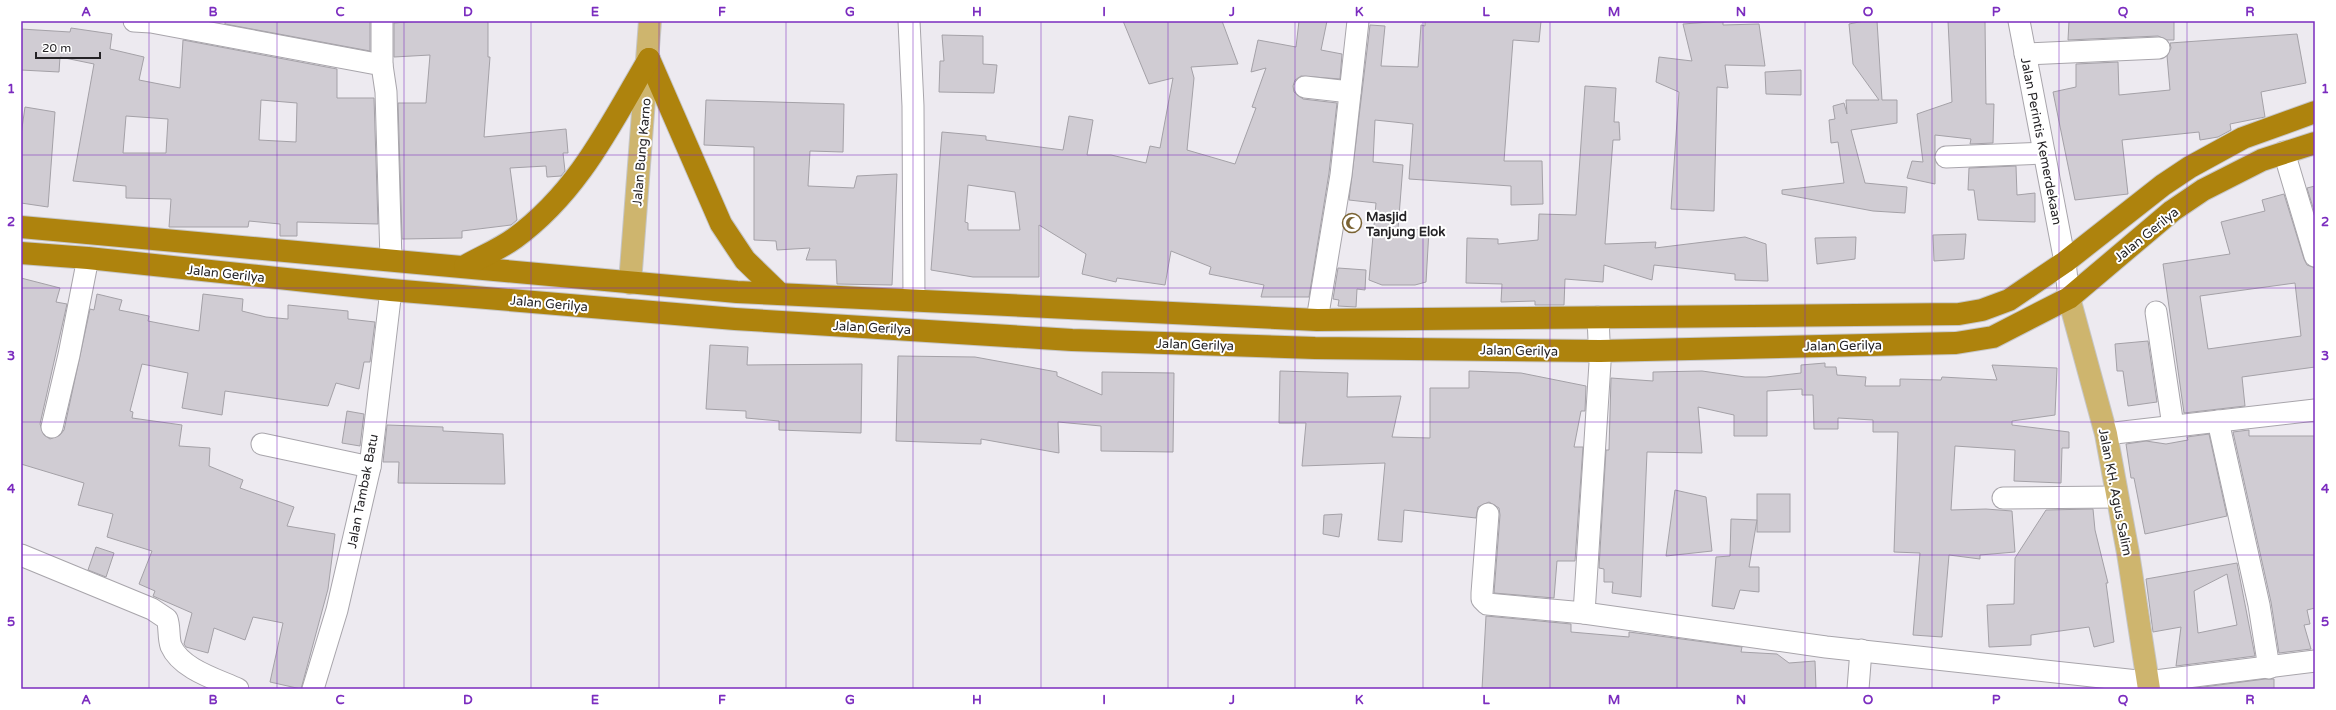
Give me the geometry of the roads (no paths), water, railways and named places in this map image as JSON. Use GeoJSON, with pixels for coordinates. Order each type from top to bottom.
{"type":"FeatureCollection","features":[{"type":"Feature","properties":{"kind":"highway"},"geometry":{"type":"LineString","coordinates":[[465,266],[514,239],[550,209],[585,168],[649,59]]}},
{"type":"Feature","properties":{"kind":"highway"},"geometry":{"type":"LineString","coordinates":[[649,59],[721,224],[745,260],[780,294]]}},
{"type":"Feature","properties":{"kind":"highway","name":"Jalan Gerilya"},"geometry":{"type":"LineString","coordinates":[[21,227],[465,266],[630,283],[737,292],[1317,320],[1598,316],[1959,314],[1982,310],[2009,300],[2066,262],[2162,185],[2190,167],[2243,138],[2315,112]]}},
{"type":"Feature","properties":{"kind":"highway","name":"Jalan Gerilya"},"geometry":{"type":"LineString","coordinates":[[21,253],[88,258],[392,290],[735,319],[1072,340],[1315,348],[1600,351],[1975,341],[1993,337],[2015,328],[2069,298],[2172,212],[2203,190],[2262,160],[2315,143]]}},
{"type":"Feature","properties":{"kind":"highway"},"geometry":{"type":"LineString","coordinates":[[735,319],[737,292]]}},
{"type":"Feature","properties":{"kind":"main road","name":"Jalan Bung Karno"},"geometry":{"type":"LineString","coordinates":[[630,283],[649,59],[650,21]]}},
{"type":"Feature","properties":{"kind":"main road","name":"Jalan KH. Agus Salim"},"geometry":{"type":"LineString","coordinates":[[2069,298],[2106,434],[2148,685]]}},
{"type":"Feature","properties":{"kind":"street"},"geometry":{"type":"LineString","coordinates":[[134,21],[151,22],[382,65]]}},
{"type":"Feature","properties":{"kind":"street"},"geometry":{"type":"LineString","coordinates":[[382,21],[382,65],[386,92],[392,260]]}},
{"type":"Feature","properties":{"kind":"street"},"geometry":{"type":"LineString","coordinates":[[909,21],[912,106],[914,301]]}},
{"type":"Feature","properties":{"kind":"street"},"geometry":{"type":"LineString","coordinates":[[1317,320],[1341,175],[1358,21]]}},
{"type":"Feature","properties":{"kind":"street","name":"Jalan Perintis Kemerdekaan"},"geometry":{"type":"LineString","coordinates":[[2019,21],[2066,262],[2069,298]]}},
{"type":"Feature","properties":{"kind":"street"},"geometry":{"type":"LineString","coordinates":[[2025,54],[2159,48]]}},
{"type":"Feature","properties":{"kind":"street"},"geometry":{"type":"LineString","coordinates":[[1305,87],[1350,92]]}},
{"type":"Feature","properties":{"kind":"street"},"geometry":{"type":"LineString","coordinates":[[2284,152],[2315,256]]}},
{"type":"Feature","properties":{"kind":"street"},"geometry":{"type":"LineString","coordinates":[[1946,157],[2044,153]]}},
{"type":"Feature","properties":{"kind":"street"},"geometry":{"type":"LineString","coordinates":[[52,426],[69,355],[88,258]]}},
{"type":"Feature","properties":{"kind":"street","name":"Jalan Tambak Batu"},"geometry":{"type":"LineString","coordinates":[[313,689],[337,610],[370,467],[392,290]]}},
{"type":"Feature","properties":{"kind":"street"},"geometry":{"type":"LineString","coordinates":[[2156,312],[2173,426]]}},
{"type":"Feature","properties":{"kind":"street"},"geometry":{"type":"LineString","coordinates":[[1584,613],[1600,351],[1598,316]]}},
{"type":"Feature","properties":{"kind":"street"},"geometry":{"type":"LineString","coordinates":[[2106,434],[2315,410]]}},
{"type":"Feature","properties":{"kind":"street"},"geometry":{"type":"LineString","coordinates":[[2218,421],[2259,606],[2269,668]]}},
{"type":"Feature","properties":{"kind":"street"},"geometry":{"type":"LineString","coordinates":[[262,444],[370,467]]}},
{"type":"Feature","properties":{"kind":"street"},"geometry":{"type":"LineString","coordinates":[[2003,498],[2117,497]]}},
{"type":"Feature","properties":{"kind":"street"},"geometry":{"type":"LineString","coordinates":[[1488,514],[1482,594],[1482,600],[1486,604],[1584,613],[1861,650],[2148,685],[2315,661]]}},
{"type":"Feature","properties":{"kind":"street"},"geometry":{"type":"LineString","coordinates":[[21,555],[152,609],[167,619],[169,640],[178,657],[208,675],[238,689]]}},
{"type":"Feature","properties":{"kind":"street"},"geometry":{"type":"LineString","coordinates":[[1858,689],[1861,650]]}},
{"type":"Feature","properties":{"kind":"place","name":"Masjid Tanjung Elok"},"geometry":{"type":"Point","coordinates":[1352,223]}}]}
